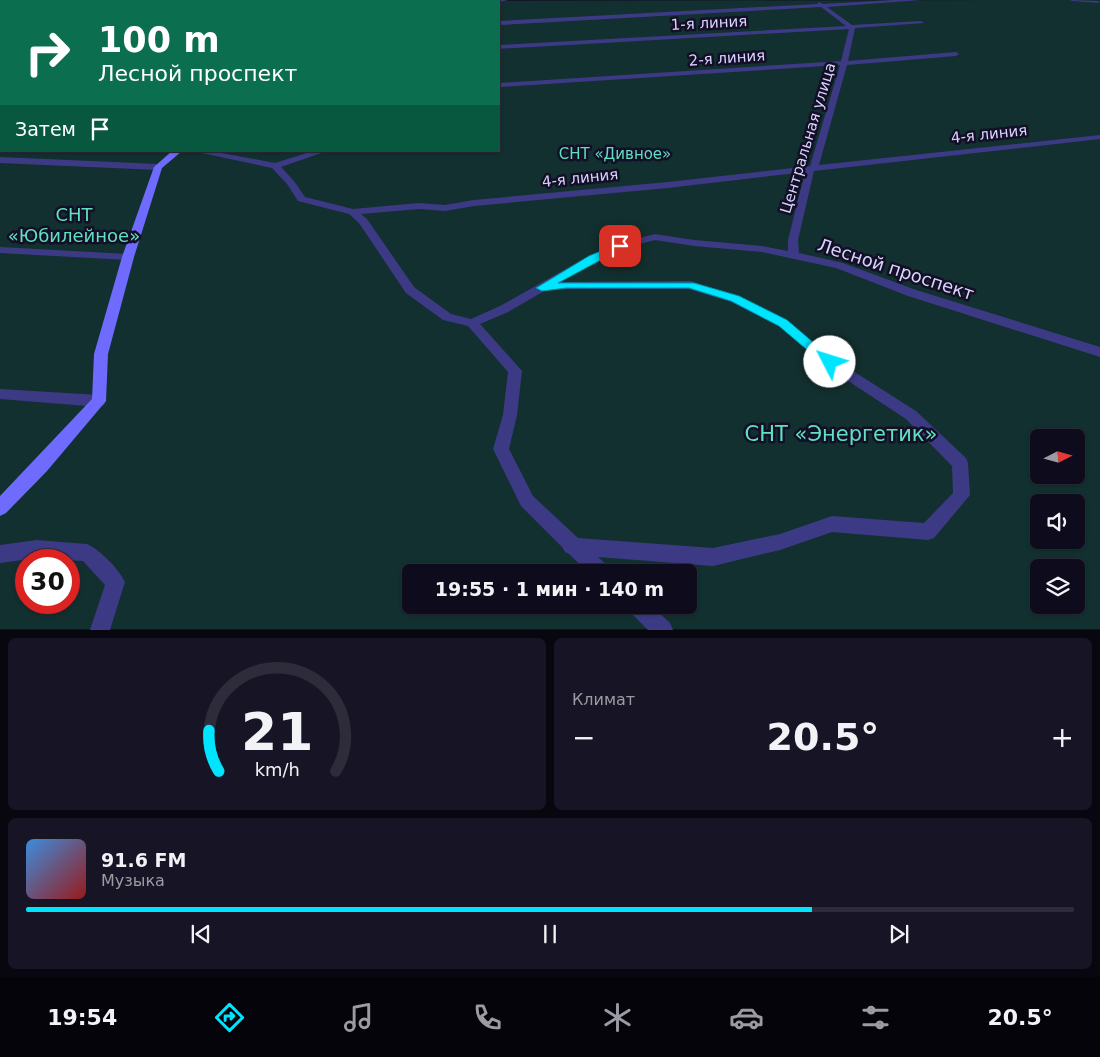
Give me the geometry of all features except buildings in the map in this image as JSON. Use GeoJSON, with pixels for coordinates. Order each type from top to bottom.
{"type":"FeatureCollection","features":[{"type":"Feature","properties":{"kind":"street"},"geometry":{"type":"LineString","coordinates":[[815,0],[852,28]]}},
{"type":"Feature","properties":{"kind":"street"},"geometry":{"type":"LineString","coordinates":[[500,22],[919,0]]}},
{"type":"Feature","properties":{"kind":"street"},"geometry":{"type":"LineString","coordinates":[[1072,0],[1098,2]]}},
{"type":"Feature","properties":{"kind":"street","name":"1-я линия"},"geometry":{"type":"LineString","coordinates":[[500,47],[921,23]]}},
{"type":"Feature","properties":{"kind":"street","name":"Центральная улица"},"geometry":{"type":"LineString","coordinates":[[794,255],[793,240],[812,168],[845,63],[852,28]]}},
{"type":"Feature","properties":{"kind":"street","name":"2-я линия"},"geometry":{"type":"LineString","coordinates":[[500,85],[956,54]]}},
{"type":"Feature","properties":{"kind":"street","name":"4-я линия"},"geometry":{"type":"LineString","coordinates":[[353,212],[419,206],[445,208],[474,203],[649,187],[1100,137]]}},
{"type":"Feature","properties":{"kind":"street"},"geometry":{"type":"LineString","coordinates":[[0,508],[99,402],[101,354],[128,257],[158,167],[177,152]]}},
{"type":"Feature","properties":{"kind":"street"},"geometry":{"type":"LineString","coordinates":[[201,152],[275,166],[320,152]]}},
{"type":"Feature","properties":{"kind":"street"},"geometry":{"type":"LineString","coordinates":[[0,160],[158,167]]}},
{"type":"Feature","properties":{"kind":"street"},"geometry":{"type":"LineString","coordinates":[[275,166],[291,183],[301,198],[353,212],[363,221],[410,290],[447,317],[472,323],[515,371],[510,415],[501,449],[527,500],[592,564]]}},
{"type":"Feature","properties":{"kind":"street","name":"Лесной проспект"},"geometry":{"type":"LineString","coordinates":[[472,323],[504,309],[593,258],[620,246],[655,237],[694,243],[762,249],[839,265],[912,293],[1100,352]]}},
{"type":"Feature","properties":{"kind":"street"},"geometry":{"type":"LineString","coordinates":[[0,250],[128,257]]}},
{"type":"Feature","properties":{"kind":"street"},"geometry":{"type":"LineString","coordinates":[[542,288],[566,285],[690,285],[735,299],[783,323],[830,362],[911,415],[960,463],[962,495],[928,532],[832,524],[780,542],[713,557],[572,546]]}},
{"type":"Feature","properties":{"kind":"street"},"geometry":{"type":"LineString","coordinates":[[0,394],[99,402]]}},
{"type":"Feature","properties":{"kind":"street"},"geometry":{"type":"LineString","coordinates":[[0,554],[37,548],[87,554],[115,582],[100,630]]}},
{"type":"Feature","properties":{"kind":"street"},"geometry":{"type":"LineString","coordinates":[[647,614],[664,630]]}},
{"type":"Feature","properties":{"kind":"green space","name":"СНТ «Энергетик»"},"geometry":{"type":"Polygon","coordinates":[[[1100,0],[1100,629],[0,629],[0,152],[500,152],[500,49],[718,35],[500,47],[500,1],[1100,0]]]}},
{"type":"Feature","properties":{"kind":"route"},"geometry":{"type":"LineString","coordinates":[[620,246],[593,258],[542,288],[566,285],[690,285],[735,299],[783,323],[830,362]]}},
{"type":"Feature","properties":{"kind":"park label","name":"СНТ «Дивное»"},"geometry":{"type":"Point","coordinates":[615,154]}},
{"type":"Feature","properties":{"kind":"park label","name":"СНТ «Юбилейное»"},"geometry":{"type":"Point","coordinates":[74,224]}}]}
